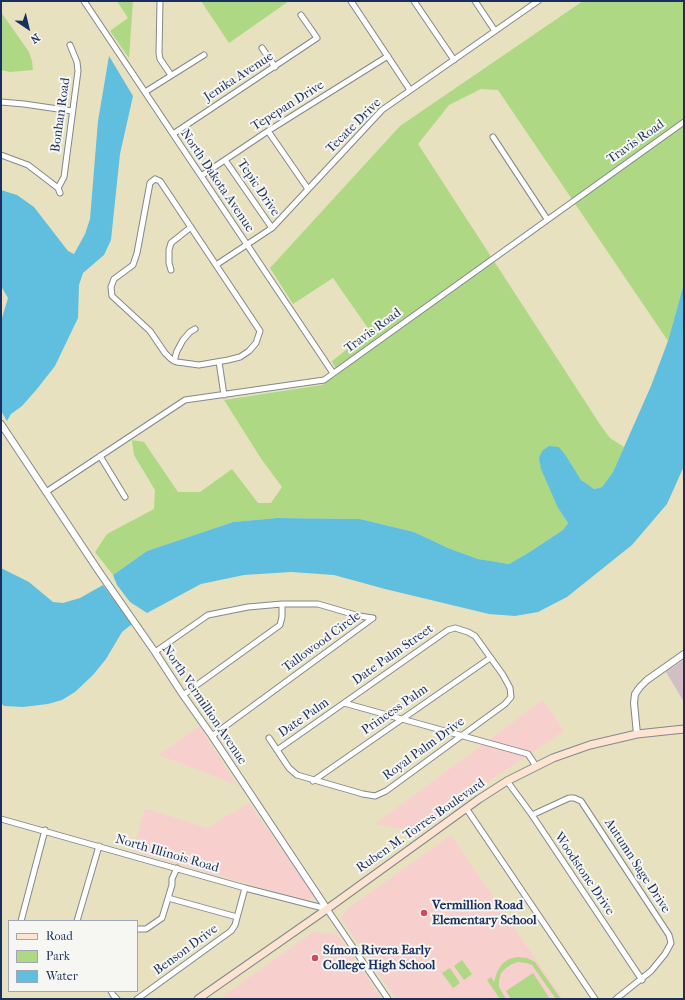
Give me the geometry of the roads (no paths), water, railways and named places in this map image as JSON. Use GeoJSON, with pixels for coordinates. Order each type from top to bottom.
{"type":"FeatureCollection","features":[{"type":"Feature","properties":{"kind":"main road","name":"Ruben M. Torres Boulevard"},"geometry":{"type":"LineString","coordinates":[[198,999],[327,909],[466,808],[507,781],[553,758],[590,745],[637,734],[684,728]]}},
{"type":"Feature","properties":{"kind":"street","name":"North Dakota Avenue"},"geometry":{"type":"LineString","coordinates":[[84,1],[333,373]]}},
{"type":"Feature","properties":{"kind":"street"},"geometry":{"type":"LineString","coordinates":[[160,1],[158,53],[171,75]]}},
{"type":"Feature","properties":{"kind":"street"},"geometry":{"type":"LineString","coordinates":[[351,1],[410,90]]}},
{"type":"Feature","properties":{"kind":"street"},"geometry":{"type":"LineString","coordinates":[[414,1],[454,60]]}},
{"type":"Feature","properties":{"kind":"street"},"geometry":{"type":"LineString","coordinates":[[476,1],[495,31]]}},
{"type":"Feature","properties":{"kind":"street","name":"Tecate Drive"},"geometry":{"type":"LineString","coordinates":[[216,265],[247,246],[272,228],[382,110],[537,1]]}},
{"type":"Feature","properties":{"kind":"street","name":"Jenika Avenue"},"geometry":{"type":"LineString","coordinates":[[172,134],[317,38],[301,15]]}},
{"type":"Feature","properties":{"kind":"street","name":"Bonhan Road"},"geometry":{"type":"LineString","coordinates":[[1,155],[28,165],[59,190],[64,177],[78,71],[77,62],[70,45]]}},
{"type":"Feature","properties":{"kind":"street"},"geometry":{"type":"LineString","coordinates":[[262,48],[275,67]]}},
{"type":"Feature","properties":{"kind":"street"},"geometry":{"type":"LineString","coordinates":[[145,92],[204,55]]}},
{"type":"Feature","properties":{"kind":"street","name":"Tepepan Drive"},"geometry":{"type":"LineString","coordinates":[[201,176],[268,131],[388,56]]}},
{"type":"Feature","properties":{"kind":"street"},"geometry":{"type":"LineString","coordinates":[[1,102],[72,111]]}},
{"type":"Feature","properties":{"kind":"street","name":"Travis Road"},"geometry":{"type":"LineString","coordinates":[[46,492],[184,400],[324,380],[684,122]]}},
{"type":"Feature","properties":{"kind":"street"},"geometry":{"type":"LineString","coordinates":[[268,131],[308,190]]}},
{"type":"Feature","properties":{"kind":"street"},"geometry":{"type":"LineString","coordinates":[[493,137],[547,219]]}},
{"type":"Feature","properties":{"kind":"street","name":"Tepic Drive"},"geometry":{"type":"LineString","coordinates":[[225,160],[272,228]]}},
{"type":"Feature","properties":{"kind":"street"},"geometry":{"type":"LineString","coordinates":[[155,178],[160,180],[216,265],[260,331],[256,343],[249,351],[240,357],[199,365],[174,361],[165,353],[150,332],[112,296],[111,287],[114,280],[133,265],[137,253],[150,183],[155,178]]}},
{"type":"Feature","properties":{"kind":"street"},"geometry":{"type":"LineString","coordinates":[[171,270],[168,250],[171,243],[192,227]]}},
{"type":"Feature","properties":{"kind":"street"},"geometry":{"type":"LineString","coordinates":[[174,361],[183,340],[195,329]]}},
{"type":"Feature","properties":{"kind":"street"},"geometry":{"type":"LineString","coordinates":[[219,362],[224,395]]}},
{"type":"Feature","properties":{"kind":"street","name":"North Vermillion Avenue"},"geometry":{"type":"LineString","coordinates":[[1,424],[388,999]]}},
{"type":"Feature","properties":{"kind":"street"},"geometry":{"type":"LineString","coordinates":[[100,456],[125,497]]}},
{"type":"Feature","properties":{"kind":"street"},"geometry":{"type":"LineString","coordinates":[[183,695],[280,625],[282,617],[282,604]]}},
{"type":"Feature","properties":{"kind":"street","name":"Tallowood Circle"},"geometry":{"type":"LineString","coordinates":[[155,652],[208,615],[248,607],[282,604],[318,604],[359,616],[373,618],[212,736]]}},
{"type":"Feature","properties":{"kind":"street","name":"Royal Palm Drive"},"geometry":{"type":"LineString","coordinates":[[269,738],[289,768],[297,775],[313,781],[375,796],[386,791],[504,704],[511,697],[510,688],[475,636],[455,628]]}},
{"type":"Feature","properties":{"kind":"street","name":"Date Palm Street"},"geometry":{"type":"LineString","coordinates":[[344,703],[448,630],[455,628]]}},
{"type":"Feature","properties":{"kind":"street"},"geometry":{"type":"LineString","coordinates":[[637,734],[634,703],[635,694],[647,680],[684,654]]}},
{"type":"Feature","properties":{"kind":"street","name":"Princess Palm"},"geometry":{"type":"LineString","coordinates":[[313,781],[490,658]]}},
{"type":"Feature","properties":{"kind":"street"},"geometry":{"type":"LineString","coordinates":[[344,703],[528,754],[536,766]]}},
{"type":"Feature","properties":{"kind":"street","name":"Date Palm"},"geometry":{"type":"LineString","coordinates":[[277,750],[344,703]]}},
{"type":"Feature","properties":{"kind":"street","name":"Woodstone Drive"},"geometry":{"type":"LineString","coordinates":[[507,781],[532,815],[642,980]]}},
{"type":"Feature","properties":{"kind":"street","name":"Autumn Sage Drive"},"geometry":{"type":"LineString","coordinates":[[532,815],[569,798],[574,798],[581,801],[669,935],[671,943],[665,954],[652,971],[616,999]]}},
{"type":"Feature","properties":{"kind":"street"},"geometry":{"type":"LineString","coordinates":[[466,808],[595,999]]}},
{"type":"Feature","properties":{"kind":"street","name":"North Illinois Road"},"geometry":{"type":"LineString","coordinates":[[1,819],[245,888],[327,909]]}},
{"type":"Feature","properties":{"kind":"street"},"geometry":{"type":"LineString","coordinates":[[21,920],[44,830]]}},
{"type":"Feature","properties":{"kind":"street"},"geometry":{"type":"LineString","coordinates":[[77,920],[99,846]]}},
{"type":"Feature","properties":{"kind":"street"},"geometry":{"type":"LineString","coordinates":[[138,929],[146,929],[162,918],[172,885],[172,879],[177,868]]}},
{"type":"Feature","properties":{"kind":"street","name":"Benson Drive"},"geometry":{"type":"LineString","coordinates":[[137,999],[231,931],[235,925],[245,888]]}},
{"type":"Feature","properties":{"kind":"street"},"geometry":{"type":"LineString","coordinates":[[168,898],[237,917]]}},
{"type":"Feature","properties":{"kind":"water"},"geometry":{"type":"Polygon","coordinates":[[[109,56],[133,96],[120,154],[111,240],[104,255],[83,273],[79,285],[78,318],[55,366],[22,406],[11,414],[7,421],[1,411],[1,321],[8,298],[1,286],[1,190],[17,195],[34,207],[68,251],[74,254],[85,234],[90,219],[98,121],[109,56]]]}},
{"type":"Feature","properties":{"kind":"water"},"geometry":{"type":"Polygon","coordinates":[[[684,283],[684,466],[667,504],[632,545],[567,597],[538,612],[515,616],[489,614],[334,575],[291,572],[244,575],[201,584],[147,613],[130,602],[117,585],[113,575],[147,551],[233,522],[277,518],[360,519],[414,532],[448,548],[478,559],[509,564],[563,530],[568,523],[558,508],[541,469],[539,458],[542,451],[549,446],[559,447],[581,480],[594,489],[602,487],[613,472],[651,386],[668,341],[684,283]]]}},
{"type":"Feature","properties":{"kind":"water"},"geometry":{"type":"Polygon","coordinates":[[[1,568],[29,582],[53,602],[63,603],[80,598],[103,585],[132,624],[122,632],[106,659],[93,675],[75,692],[62,700],[48,704],[23,707],[4,706],[1,703],[1,568]]]}},
{"type":"Feature","properties":{"kind":"place","name":"Vermillion Road Elementary School"},"geometry":{"type":"Point","coordinates":[424,913]}},
{"type":"Feature","properties":{"kind":"place","name":"Símon Rivera Early College High School"},"geometry":{"type":"Point","coordinates":[315,958]}}]}
